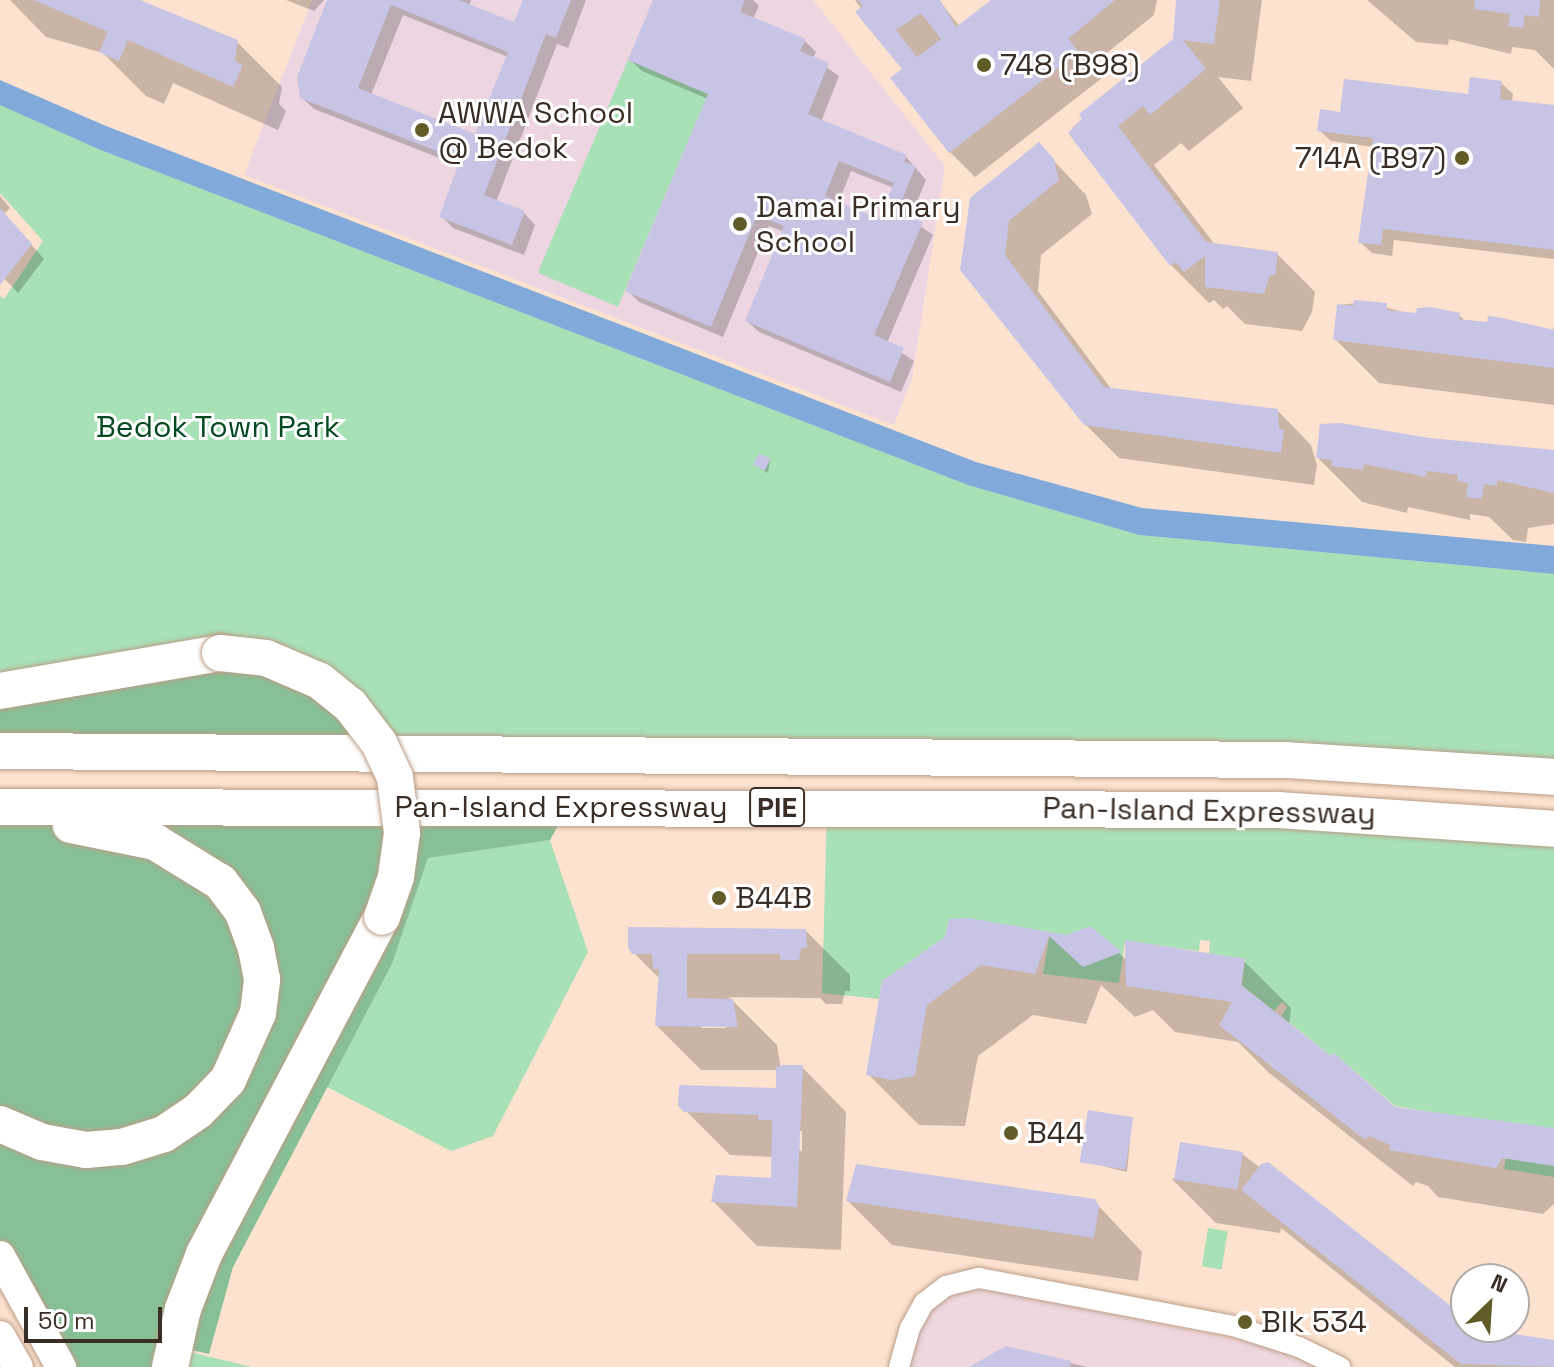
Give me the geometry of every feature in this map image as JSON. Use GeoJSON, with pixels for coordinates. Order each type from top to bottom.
{"type":"FeatureCollection","features":[{"type":"Feature","properties":{"kind":"highway"},"geometry":{"type":"LineString","coordinates":[[0,691],[220,653],[266,658],[320,681],[350,705],[379,743],[395,778],[402,833],[396,877],[382,917],[204,1254],[183,1309],[170,1367]]}},
{"type":"Feature","properties":{"kind":"highway","name":"Pan-Island Expressway"},"geometry":{"type":"LineString","coordinates":[[0,751],[1286,760],[1554,777]]}},
{"type":"Feature","properties":{"kind":"highway","name":"Pan-Island Expressway"},"geometry":{"type":"LineString","coordinates":[[0,807],[1278,810],[1415,815],[1554,829]]}},
{"type":"Feature","properties":{"kind":"highway"},"geometry":{"type":"LineString","coordinates":[[0,815],[135,835],[201,866],[226,887],[243,912],[256,948],[262,985],[253,1032],[232,1075],[214,1097],[173,1129],[97,1151],[52,1145],[0,1124]]}},
{"type":"Feature","properties":{"kind":"main road"},"geometry":{"type":"LineString","coordinates":[[0,1256],[61,1367]]}},
{"type":"Feature","properties":{"kind":"main road"},"geometry":{"type":"LineString","coordinates":[[0,1336],[18,1367]]}},
{"type":"Feature","properties":{"kind":"street"},"geometry":{"type":"LineString","coordinates":[[899,1367],[910,1328],[924,1303],[951,1284],[979,1278],[1233,1326],[1299,1347],[1340,1367]]}},
{"type":"Feature","properties":{"kind":"shaded area","name":"Damai Primary School"},"geometry":{"type":"Polygon","coordinates":[[[312,0],[813,0],[945,166],[912,379],[894,425],[244,175],[312,0]]]}},
{"type":"Feature","properties":{"kind":"shaded area"},"geometry":{"type":"Polygon","coordinates":[[[974,1281],[998,1292],[1255,1343],[1318,1367],[903,1367],[933,1300],[974,1281]]]}},
{"type":"Feature","properties":{"kind":"green space"},"geometry":{"type":"Polygon","coordinates":[[[628,60],[708,94],[618,307],[538,273],[628,60]]]}},
{"type":"Feature","properties":{"kind":"green space","name":"Bedok Town Park"},"geometry":{"type":"Polygon","coordinates":[[[0,105],[98,149],[968,485],[1139,535],[1554,574],[1554,764],[1432,751],[1311,747],[386,741],[0,683],[0,296],[4,299],[43,241],[0,193],[0,105]]]}},
{"type":"Feature","properties":{"kind":"green space"},"geometry":{"type":"Polygon","coordinates":[[[261,657],[379,751],[0,751],[0,691],[261,657]]]}},
{"type":"Feature","properties":{"kind":"green space"},"geometry":{"type":"Polygon","coordinates":[[[569,806],[550,840],[428,858],[392,964],[233,1267],[209,1354],[174,1346],[170,1367],[61,1367],[0,1256],[0,807],[569,806]]]}},
{"type":"Feature","properties":{"kind":"green space"},"geometry":{"type":"Polygon","coordinates":[[[827,811],[1554,834],[1554,1177],[1504,1169],[1511,1125],[1395,1106],[1334,1053],[1331,1056],[1281,1016],[1287,1007],[1282,1002],[1274,1011],[1242,985],[1245,959],[1209,954],[1210,941],[1200,940],[1199,951],[1125,941],[1119,983],[1043,974],[1050,932],[949,919],[945,937],[882,981],[879,999],[822,993],[827,811]]]}},
{"type":"Feature","properties":{"kind":"green space"},"geometry":{"type":"Polygon","coordinates":[[[550,840],[588,952],[493,1136],[451,1151],[327,1087],[392,964],[428,858],[550,840]]]}},
{"type":"Feature","properties":{"kind":"green space"},"geometry":{"type":"Polygon","coordinates":[[[1208,1228],[1228,1231],[1222,1270],[1202,1267],[1208,1228]]]}},
{"type":"Feature","properties":{"kind":"green space"},"geometry":{"type":"Polygon","coordinates":[[[185,1351],[252,1367],[183,1367],[185,1351]]]}},
{"type":"Feature","properties":{"kind":"water"},"geometry":{"type":"Polygon","coordinates":[[[0,80],[106,126],[976,462],[1142,508],[1554,546],[1554,574],[1139,535],[968,485],[98,149],[0,105],[0,80]]]}},
{"type":"Feature","properties":{"kind":"building"},"geometry":{"type":"Polygon","coordinates":[[[34,0],[140,0],[238,40],[235,61],[243,65],[233,87],[128,40],[119,61],[99,52],[108,32],[34,0]]]}},
{"type":"Feature","properties":{"kind":"building"},"geometry":{"type":"Polygon","coordinates":[[[327,0],[459,0],[514,22],[523,0],[571,0],[556,38],[546,34],[484,195],[525,211],[512,245],[439,217],[460,160],[300,98],[297,77],[327,0]],[[391,5],[358,88],[475,134],[508,52],[391,5]]]}},
{"type":"Feature","properties":{"kind":"building"},"geometry":{"type":"Polygon","coordinates":[[[653,0],[745,0],[740,12],[806,39],[800,51],[829,63],[808,114],[907,155],[904,162],[916,166],[897,211],[923,222],[874,335],[904,348],[890,382],[745,321],[784,226],[757,215],[711,327],[625,291],[708,94],[628,60],[653,0]],[[839,161],[825,196],[879,219],[894,183],[839,161]]]}},
{"type":"Feature","properties":{"kind":"building","name":"748 (B98)"},"geometry":{"type":"Polygon","coordinates":[[[858,0],[940,0],[956,27],[991,0],[1115,0],[1068,39],[1079,52],[949,153],[890,78],[902,69],[855,12],[863,6],[858,0]],[[921,13],[896,30],[917,57],[941,39],[921,13]]]}},
{"type":"Feature","properties":{"kind":"building"},"geometry":{"type":"Polygon","coordinates":[[[1176,0],[1220,0],[1214,44],[1183,40],[1206,69],[1150,115],[1143,106],[1118,126],[1206,242],[1278,252],[1275,275],[1270,275],[1264,294],[1205,287],[1205,256],[1184,272],[1176,262],[1170,266],[1068,133],[1082,119],[1079,114],[1173,39],[1176,0]]]}},
{"type":"Feature","properties":{"kind":"building"},"geometry":{"type":"Polygon","coordinates":[[[1475,0],[1540,0],[1539,17],[1525,15],[1523,28],[1508,26],[1510,14],[1474,9],[1475,0]]]}},
{"type":"Feature","properties":{"kind":"building","name":"714A (B97)"},"geometry":{"type":"Polygon","coordinates":[[[1470,77],[1502,81],[1500,99],[1554,105],[1554,250],[1383,229],[1381,245],[1358,243],[1373,138],[1317,131],[1320,109],[1340,112],[1344,79],[1468,94],[1470,77]]]}},
{"type":"Feature","properties":{"kind":"building"},"geometry":{"type":"Polygon","coordinates":[[[1039,142],[1054,159],[1059,180],[1009,221],[1005,255],[1104,387],[1278,409],[1279,429],[1284,430],[1281,453],[1084,425],[960,270],[970,198],[1039,142]]]}},
{"type":"Feature","properties":{"kind":"building"},"geometry":{"type":"Polygon","coordinates":[[[0,208],[32,244],[0,285],[0,208]]]}},
{"type":"Feature","properties":{"kind":"building"},"geometry":{"type":"Polygon","coordinates":[[[1354,300],[1387,303],[1387,310],[1416,313],[1417,308],[1430,307],[1460,313],[1459,319],[1487,322],[1488,316],[1554,330],[1554,368],[1333,340],[1337,304],[1353,306],[1354,300]]]}},
{"type":"Feature","properties":{"kind":"building"},"geometry":{"type":"Polygon","coordinates":[[[1340,423],[1429,438],[1554,450],[1554,493],[1497,480],[1497,486],[1484,484],[1482,499],[1466,497],[1468,483],[1457,481],[1458,475],[1427,471],[1426,477],[1364,464],[1363,470],[1331,466],[1332,460],[1316,458],[1320,424],[1340,423]]]}},
{"type":"Feature","properties":{"kind":"building"},"geometry":{"type":"Polygon","coordinates":[[[759,453],[771,459],[765,470],[753,465],[759,453]]]}},
{"type":"Feature","properties":{"kind":"building"},"geometry":{"type":"Polygon","coordinates":[[[969,918],[1067,935],[1090,926],[1122,952],[1083,967],[1049,936],[1035,974],[981,965],[927,1005],[915,1076],[892,1080],[866,1075],[882,981],[945,937],[949,919],[969,918]]]}},
{"type":"Feature","properties":{"kind":"building"},"geometry":{"type":"Polygon","coordinates":[[[628,927],[806,929],[807,948],[801,948],[799,960],[780,960],[780,954],[687,954],[687,998],[733,999],[738,1027],[655,1026],[659,969],[653,969],[652,954],[632,954],[628,948],[628,927]]]}},
{"type":"Feature","properties":{"kind":"building"},"geometry":{"type":"Polygon","coordinates":[[[1125,940],[1245,959],[1241,985],[1331,1056],[1334,1053],[1395,1107],[1554,1128],[1554,1166],[1502,1158],[1496,1168],[1389,1150],[1390,1145],[1369,1136],[1365,1140],[1219,1025],[1232,1002],[1126,986],[1125,940]]]}},
{"type":"Feature","properties":{"kind":"building"},"geometry":{"type":"Polygon","coordinates":[[[803,1065],[797,1207],[711,1202],[716,1175],[771,1178],[772,1120],[758,1120],[758,1115],[684,1112],[678,1106],[679,1085],[776,1088],[776,1068],[803,1065]]]}},
{"type":"Feature","properties":{"kind":"building"},"geometry":{"type":"Polygon","coordinates":[[[1088,1110],[1133,1117],[1125,1170],[1080,1162],[1088,1110]]]}},
{"type":"Feature","properties":{"kind":"building"},"geometry":{"type":"Polygon","coordinates":[[[1180,1142],[1243,1152],[1237,1190],[1174,1180],[1180,1142]]]}},
{"type":"Feature","properties":{"kind":"building"},"geometry":{"type":"Polygon","coordinates":[[[1268,1162],[1450,1305],[1450,1343],[1530,1343],[1530,1336],[1554,1340],[1554,1367],[1461,1364],[1241,1190],[1261,1164],[1268,1162]]]}},
{"type":"Feature","properties":{"kind":"building"},"geometry":{"type":"Polygon","coordinates":[[[856,1164],[1095,1199],[1099,1206],[1094,1238],[846,1201],[856,1164]]]}},
{"type":"Feature","properties":{"kind":"building"},"geometry":{"type":"Polygon","coordinates":[[[1006,1346],[1071,1361],[1070,1367],[969,1367],[1006,1346]]]}},
{"type":"Feature","properties":{"kind":"place","name":"748 (B98)"},"geometry":{"type":"Point","coordinates":[984,65]}},
{"type":"Feature","properties":{"kind":"place","name":"AWWA School @ Bedok"},"geometry":{"type":"Point","coordinates":[422,130]}},
{"type":"Feature","properties":{"kind":"place","name":"714A (B97)"},"geometry":{"type":"Point","coordinates":[1462,158]}},
{"type":"Feature","properties":{"kind":"place","name":"Damai Primary School"},"geometry":{"type":"Point","coordinates":[740,224]}},
{"type":"Feature","properties":{"kind":"place","name":"B44B"},"geometry":{"type":"Point","coordinates":[719,898]}},
{"type":"Feature","properties":{"kind":"place","name":"B44"},"geometry":{"type":"Point","coordinates":[1011,1133]}},
{"type":"Feature","properties":{"kind":"place","name":"Blk 534"},"geometry":{"type":"Point","coordinates":[1245,1322]}}]}
